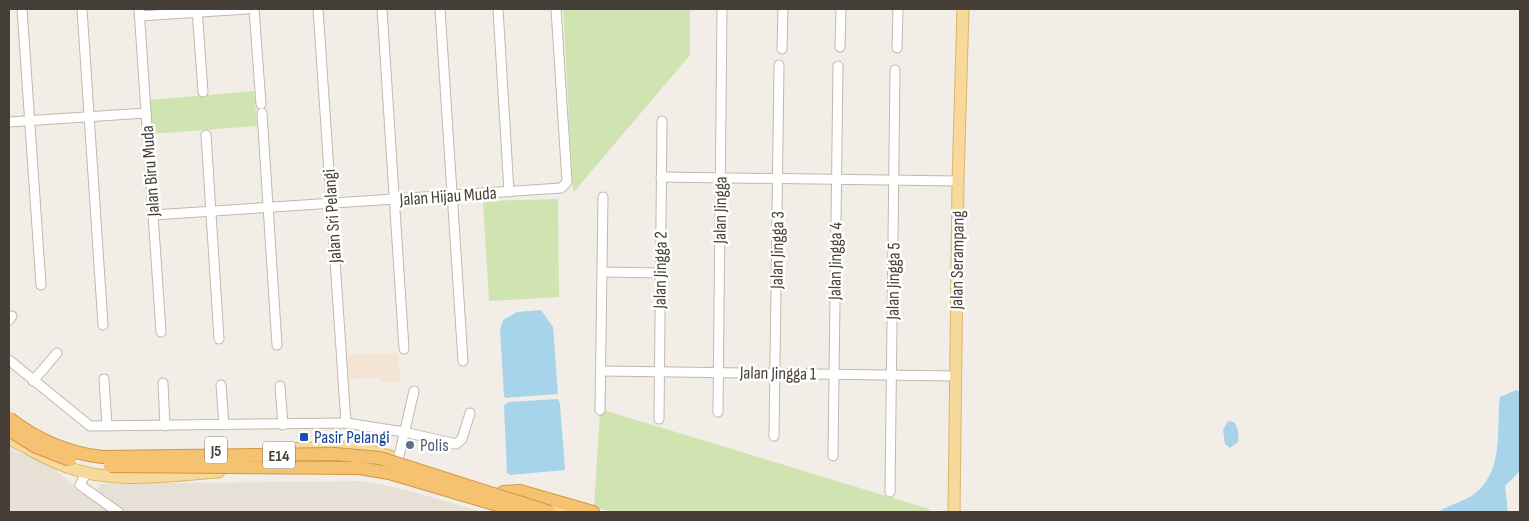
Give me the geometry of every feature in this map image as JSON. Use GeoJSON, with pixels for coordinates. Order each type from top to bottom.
{"type":"FeatureCollection","features":[{"type":"Feature","properties":{"kind":"highway","name":"E14"},"geometry":{"type":"LineString","coordinates":[[9,418],[44,441],[79,454],[102,457],[335,454],[372,456],[550,512]]}},
{"type":"Feature","properties":{"kind":"highway","name":"E14"},"geometry":{"type":"LineString","coordinates":[[9,430],[36,447],[54,454],[97,465],[359,468],[390,473],[521,512]]}},
{"type":"Feature","properties":{"kind":"highway"},"geometry":{"type":"LineString","coordinates":[[504,492],[520,491],[593,512]]}},
{"type":"Feature","properties":{"kind":"main road","name":"Jalan Serampang"},"geometry":{"type":"LineString","coordinates":[[954,512],[958,181],[963,9]]}},
{"type":"Feature","properties":{"kind":"main road","name":"J5"},"geometry":{"type":"LineString","coordinates":[[9,410],[42,434],[74,446],[93,450],[150,453],[339,446],[369,449],[570,512]]}},
{"type":"Feature","properties":{"kind":"main road","name":"J5"},"geometry":{"type":"LineString","coordinates":[[9,438],[68,468],[86,473],[135,477],[274,470],[347,470],[393,479],[500,512]]}},
{"type":"Feature","properties":{"kind":"main road"},"geometry":{"type":"LineString","coordinates":[[68,468],[74,446]]}},
{"type":"Feature","properties":{"kind":"main road"},"geometry":{"type":"LineString","coordinates":[[86,473],[93,450]]}},
{"type":"Feature","properties":{"kind":"street"},"geometry":{"type":"LineString","coordinates":[[22,9],[41,285]]}},
{"type":"Feature","properties":{"kind":"street"},"geometry":{"type":"LineString","coordinates":[[82,9],[103,324]]}},
{"type":"Feature","properties":{"kind":"street"},"geometry":{"type":"LineString","coordinates":[[139,12],[247,9]]}},
{"type":"Feature","properties":{"kind":"street"},"geometry":{"type":"LineString","coordinates":[[254,9],[277,345]]}},
{"type":"Feature","properties":{"kind":"street","name":"Jalan Sri Pelangi"},"geometry":{"type":"LineString","coordinates":[[318,9],[346,423]]}},
{"type":"Feature","properties":{"kind":"street"},"geometry":{"type":"LineString","coordinates":[[382,9],[404,349]]}},
{"type":"Feature","properties":{"kind":"street"},"geometry":{"type":"LineString","coordinates":[[440,9],[463,361]]}},
{"type":"Feature","properties":{"kind":"street"},"geometry":{"type":"LineString","coordinates":[[498,9],[509,192]]}},
{"type":"Feature","properties":{"kind":"street","name":"Jalan Hijau Muda"},"geometry":{"type":"LineString","coordinates":[[153,215],[557,189],[564,187],[567,182],[556,9]]}},
{"type":"Feature","properties":{"kind":"street","name":"Jalan Jingga"},"geometry":{"type":"LineString","coordinates":[[718,412],[722,9]]}},
{"type":"Feature","properties":{"kind":"street"},"geometry":{"type":"LineString","coordinates":[[782,49],[783,9]]}},
{"type":"Feature","properties":{"kind":"street"},"geometry":{"type":"LineString","coordinates":[[840,47],[841,9]]}},
{"type":"Feature","properties":{"kind":"street"},"geometry":{"type":"LineString","coordinates":[[897,48],[898,9]]}},
{"type":"Feature","properties":{"kind":"street"},"geometry":{"type":"LineString","coordinates":[[197,10],[203,92]]}},
{"type":"Feature","properties":{"kind":"street","name":"Jalan Biru Muda"},"geometry":{"type":"LineString","coordinates":[[139,12],[161,332]]}},
{"type":"Feature","properties":{"kind":"street","name":"Jalan Jingga 3"},"geometry":{"type":"LineString","coordinates":[[774,436],[779,65]]}},
{"type":"Feature","properties":{"kind":"street","name":"Jalan Jingga 4"},"geometry":{"type":"LineString","coordinates":[[833,456],[838,66]]}},
{"type":"Feature","properties":{"kind":"street","name":"Jalan Jingga 5"},"geometry":{"type":"LineString","coordinates":[[890,492],[895,70]]}},
{"type":"Feature","properties":{"kind":"street"},"geometry":{"type":"LineString","coordinates":[[9,122],[146,113]]}},
{"type":"Feature","properties":{"kind":"street","name":"Jalan Jingga 2"},"geometry":{"type":"LineString","coordinates":[[659,418],[662,121]]}},
{"type":"Feature","properties":{"kind":"street"},"geometry":{"type":"LineString","coordinates":[[206,135],[219,339]]}},
{"type":"Feature","properties":{"kind":"street"},"geometry":{"type":"LineString","coordinates":[[661,177],[958,181]]}},
{"type":"Feature","properties":{"kind":"street"},"geometry":{"type":"LineString","coordinates":[[600,410],[603,197]]}},
{"type":"Feature","properties":{"kind":"street"},"geometry":{"type":"LineString","coordinates":[[602,272],[660,273]]}},
{"type":"Feature","properties":{"kind":"street"},"geometry":{"type":"LineString","coordinates":[[33,382],[57,353]]}},
{"type":"Feature","properties":{"kind":"street"},"geometry":{"type":"LineString","coordinates":[[9,360],[33,382],[90,426],[346,423],[404,432],[456,444],[462,439],[470,413]]}},
{"type":"Feature","properties":{"kind":"street","name":"Jalan Jingga 1"},"geometry":{"type":"LineString","coordinates":[[601,370],[955,376]]}},
{"type":"Feature","properties":{"kind":"street"},"geometry":{"type":"LineString","coordinates":[[104,379],[107,426]]}},
{"type":"Feature","properties":{"kind":"street"},"geometry":{"type":"LineString","coordinates":[[163,382],[165,426]]}},
{"type":"Feature","properties":{"kind":"street"},"geometry":{"type":"LineString","coordinates":[[221,385],[224,425]]}},
{"type":"Feature","properties":{"kind":"street"},"geometry":{"type":"LineString","coordinates":[[280,386],[283,425]]}},
{"type":"Feature","properties":{"kind":"street"},"geometry":{"type":"LineString","coordinates":[[393,479],[414,391]]}},
{"type":"Feature","properties":{"kind":"street"},"geometry":{"type":"LineString","coordinates":[[86,473],[80,485],[118,512]]}},
{"type":"Feature","properties":{"kind":"shaded area"},"geometry":{"type":"Polygon","coordinates":[[[398,353],[400,382],[382,382],[381,378],[349,379],[348,355],[398,353]]]}},
{"type":"Feature","properties":{"kind":"shaded area"},"geometry":{"type":"Polygon","coordinates":[[[9,446],[17,452],[46,462],[89,498],[101,484],[363,481],[407,490],[482,512],[9,512],[9,446]]]}},
{"type":"Feature","properties":{"kind":"green space"},"geometry":{"type":"Polygon","coordinates":[[[563,9],[690,9],[690,55],[573,193],[563,9]]]}},
{"type":"Feature","properties":{"kind":"green space"},"geometry":{"type":"Polygon","coordinates":[[[254,91],[257,126],[151,134],[148,100],[254,91]]]}},
{"type":"Feature","properties":{"kind":"green space"},"geometry":{"type":"Polygon","coordinates":[[[558,199],[559,297],[489,301],[483,201],[558,199]]]}},
{"type":"Feature","properties":{"kind":"green space"},"geometry":{"type":"Polygon","coordinates":[[[600,409],[929,509],[929,512],[612,512],[594,507],[600,409]]]}},
{"type":"Feature","properties":{"kind":"water"},"geometry":{"type":"Polygon","coordinates":[[[541,310],[553,327],[558,394],[506,398],[504,396],[500,329],[503,320],[517,312],[541,310]]]}},
{"type":"Feature","properties":{"kind":"water"},"geometry":{"type":"Polygon","coordinates":[[[1516,390],[1520,392],[1520,471],[1505,486],[1508,512],[1438,512],[1475,494],[1487,480],[1496,458],[1500,397],[1516,390]]]}},
{"type":"Feature","properties":{"kind":"water"},"geometry":{"type":"Polygon","coordinates":[[[558,399],[565,470],[510,475],[507,473],[504,405],[509,402],[558,399]]]}},
{"type":"Feature","properties":{"kind":"water"},"geometry":{"type":"Polygon","coordinates":[[[1228,421],[1234,422],[1238,434],[1238,442],[1230,448],[1225,444],[1223,430],[1228,421]]]}},
{"type":"Feature","properties":{"kind":"place","name":"Pasir Pelangi"},"geometry":{"type":"Point","coordinates":[304,437]}},
{"type":"Feature","properties":{"kind":"place","name":"Polis"},"geometry":{"type":"Point","coordinates":[410,445]}}]}
